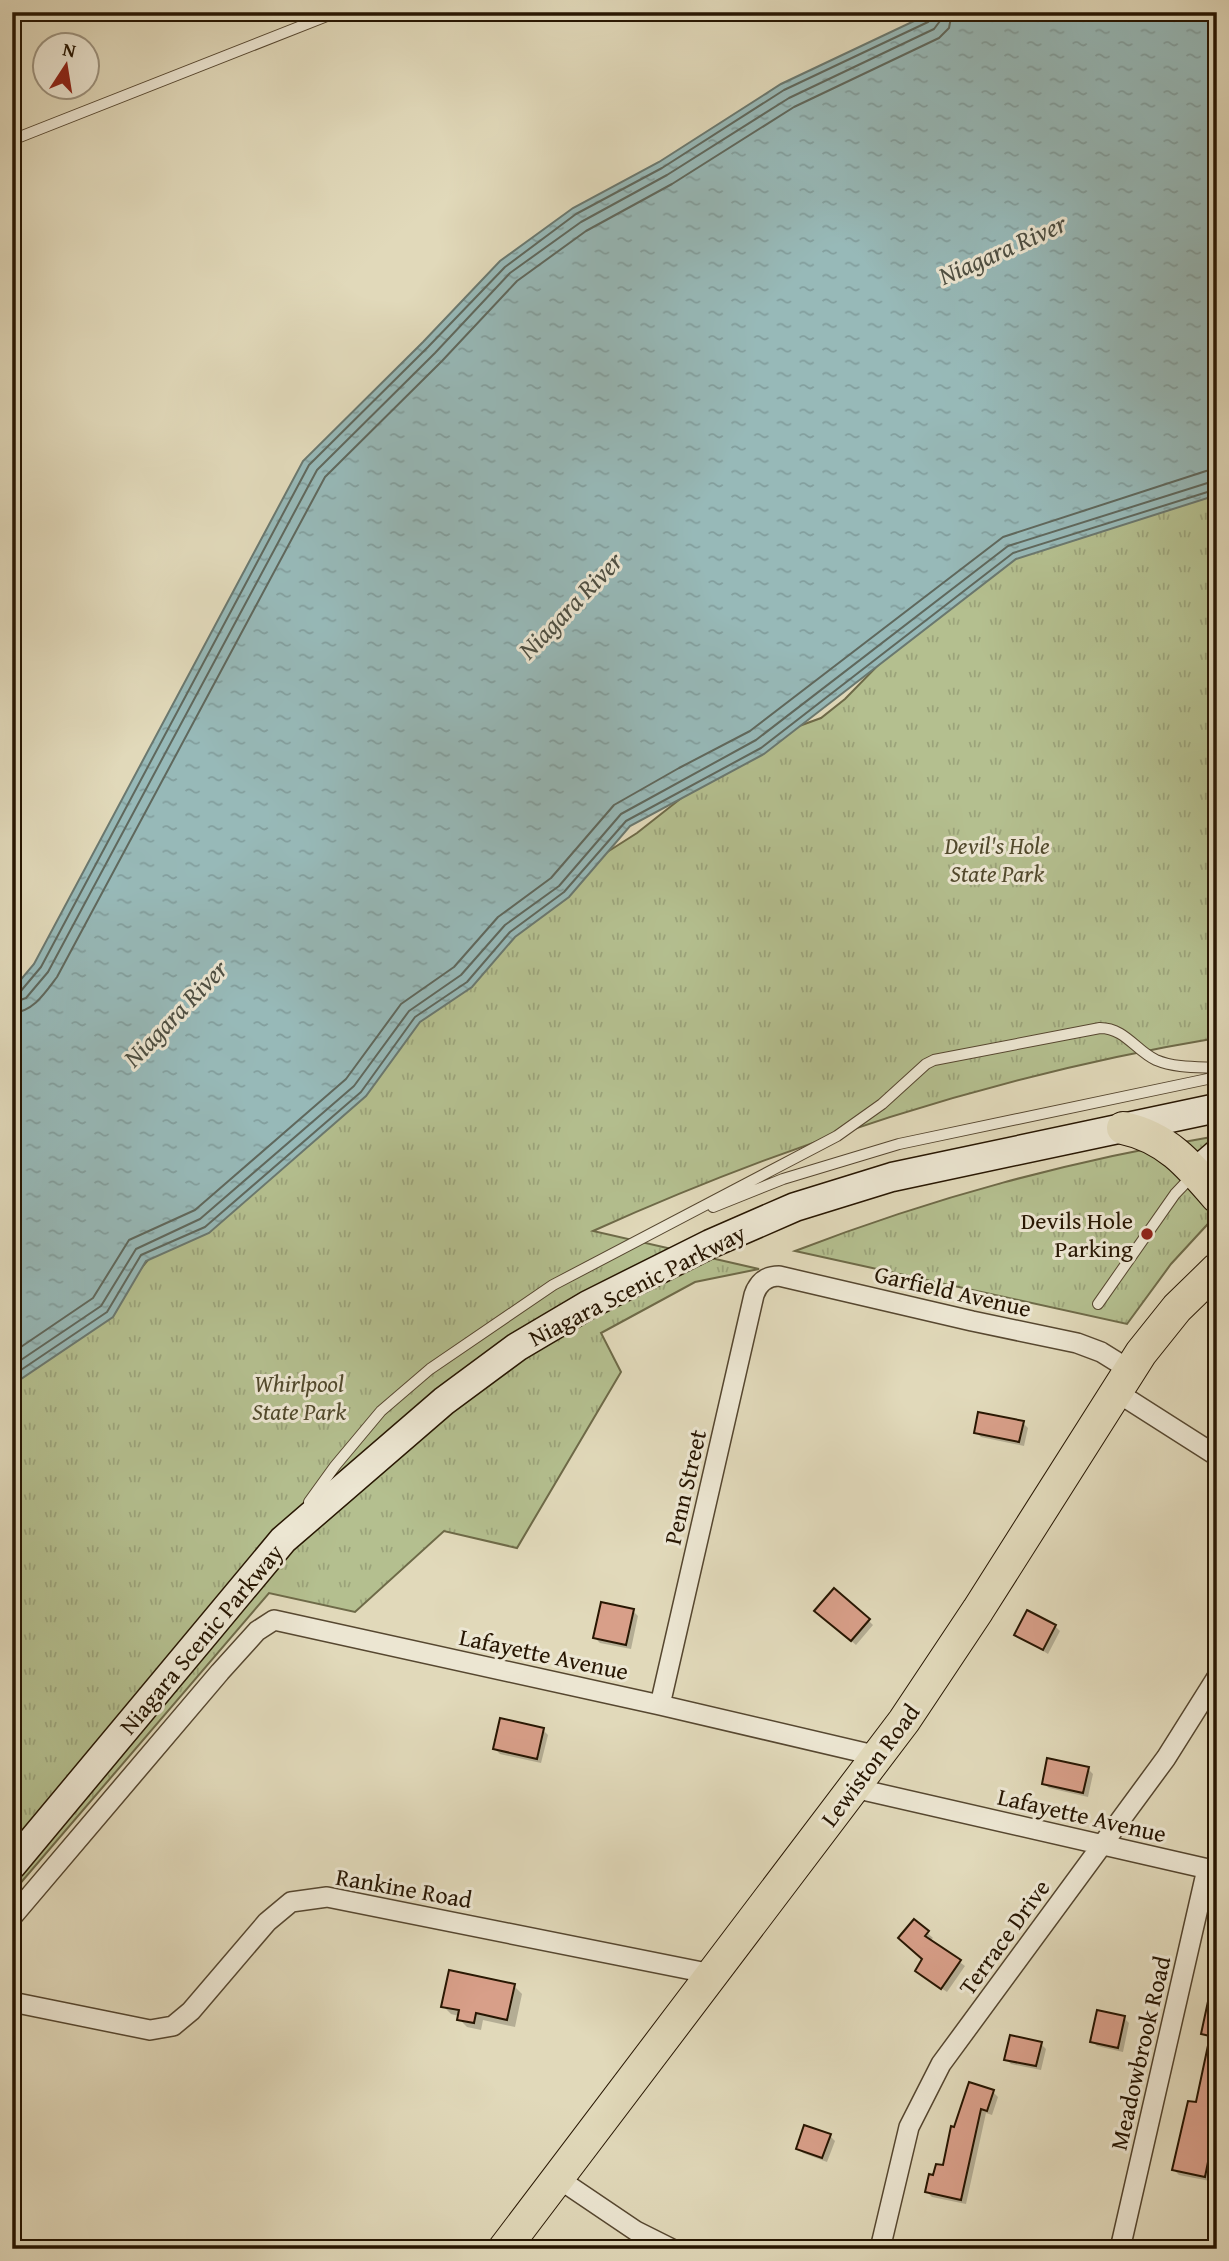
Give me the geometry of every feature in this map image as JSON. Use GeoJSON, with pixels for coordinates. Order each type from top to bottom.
{"type":"FeatureCollection","features":[{"type":"Feature","properties":{"kind":"main road","name":"Niagara Scenic Parkway"},"geometry":{"type":"LineString","coordinates":[[12,1865],[283,1540],[444,1401],[517,1347],[588,1305],[710,1244],[795,1207],[892,1177],[1217,1108]]}},
{"type":"Feature","properties":{"kind":"main road"},"geometry":{"type":"LineString","coordinates":[[1123,1128],[1152,1136],[1181,1157],[1206,1163],[1217,1197]]}},
{"type":"Feature","properties":{"kind":"main road","name":"Lewiston Road"},"geometry":{"type":"LineString","coordinates":[[504,2249],[878,1756],[978,1610],[1122,1380],[1166,1320],[1217,1269]]}},
{"type":"Feature","properties":{"kind":"street","name":"Garfield Avenue"},"geometry":{"type":"LineString","coordinates":[[761,1282],[769,1277],[779,1276],[1077,1343],[1101,1352],[1122,1380],[1217,1456]]}},
{"type":"Feature","properties":{"kind":"street","name":"Penn Street"},"geometry":{"type":"LineString","coordinates":[[660,1705],[754,1295],[761,1282]]}},
{"type":"Feature","properties":{"kind":"street","name":"Lafayette Avenue"},"geometry":{"type":"LineString","coordinates":[[12,1917],[220,1672],[257,1631],[274,1620],[878,1756]]}},
{"type":"Feature","properties":{"kind":"street","name":"Terrace Drive"},"geometry":{"type":"LineString","coordinates":[[880,2249],[909,2127],[941,2064],[1166,1758],[1217,1677]]}},
{"type":"Feature","properties":{"kind":"street","name":"Lafayette Avenue"},"geometry":{"type":"LineString","coordinates":[[854,1788],[1212,1870]]}},
{"type":"Feature","properties":{"kind":"street","name":"Meadowbrook Road"},"geometry":{"type":"LineString","coordinates":[[1120,2249],[1212,1870]]}},
{"type":"Feature","properties":{"kind":"street","name":"Rankine Road"},"geometry":{"type":"LineString","coordinates":[[12,2002],[150,2030],[173,2026],[191,2011],[267,1922],[291,1902],[327,1897],[712,1974]]}},
{"type":"Feature","properties":{"kind":"street"},"geometry":{"type":"LineString","coordinates":[[559,2179],[636,2231],[672,2249]]}},
{"type":"Feature","properties":{"kind":"street"},"geometry":{"type":"LineString","coordinates":[[12,2247],[18,2249]]}},
{"type":"Feature","properties":{"kind":"lane"},"geometry":{"type":"LineString","coordinates":[[12,140],[337,12]]}},
{"type":"Feature","properties":{"kind":"lane"},"geometry":{"type":"LineString","coordinates":[[283,1540],[335,1466],[381,1411],[430,1369],[553,1285],[837,1136],[883,1104],[926,1064],[934,1060],[1108,1028],[1123,1035],[1155,1060],[1179,1066],[1217,1068]]}},
{"type":"Feature","properties":{"kind":"lane"},"geometry":{"type":"LineString","coordinates":[[660,1227],[783,1179],[899,1144],[1217,1077]]}},
{"type":"Feature","properties":{"kind":"lane"},"geometry":{"type":"LineString","coordinates":[[1098,1304],[1175,1194],[1206,1163]]}},
{"type":"Feature","properties":{"kind":"green space"},"geometry":{"type":"Polygon","coordinates":[[[1217,469],[1217,1038],[1056,1071],[899,1114],[744,1168],[593,1231],[759,1269],[695,1282],[601,1333],[621,1372],[517,1548],[444,1531],[355,1612],[269,1593],[12,1893],[12,1373],[111,1304],[164,1241],[590,863],[637,833],[689,792],[769,737],[821,718],[987,568],[1217,469]]]}},
{"type":"Feature","properties":{"kind":"green space"},"geometry":{"type":"Polygon","coordinates":[[[1217,1136],[1217,1214],[1171,1264],[1127,1324],[795,1251],[951,1197],[1055,1169],[1217,1136]]]}},
{"type":"Feature","properties":{"kind":"water","name":"Niagara River"},"geometry":{"type":"Polygon","coordinates":[[[933,12],[1217,12],[1217,495],[1016,559],[764,754],[630,826],[569,897],[515,937],[472,987],[420,1022],[366,1096],[209,1233],[146,1261],[113,1317],[12,1385],[12,990],[34,964],[303,461],[500,261],[573,208],[659,162],[781,84],[933,12]]]}},
{"type":"Feature","properties":{"kind":"building"},"geometry":{"type":"Polygon","coordinates":[[[978,1412],[1024,1421],[1019,1442],[974,1433],[978,1412]]]}},
{"type":"Feature","properties":{"kind":"building"},"geometry":{"type":"Polygon","coordinates":[[[834,1588],[870,1619],[851,1641],[814,1611],[834,1588]]]}},
{"type":"Feature","properties":{"kind":"building"},"geometry":{"type":"Polygon","coordinates":[[[601,1602],[634,1609],[626,1645],[593,1638],[601,1602]]]}},
{"type":"Feature","properties":{"kind":"building"},"geometry":{"type":"Polygon","coordinates":[[[1027,1610],[1056,1625],[1043,1650],[1014,1635],[1027,1610]]]}},
{"type":"Feature","properties":{"kind":"building"},"geometry":{"type":"Polygon","coordinates":[[[500,1718],[544,1728],[537,1759],[493,1749],[500,1718]]]}},
{"type":"Feature","properties":{"kind":"building"},"geometry":{"type":"Polygon","coordinates":[[[1047,1758],[1089,1767],[1083,1793],[1042,1784],[1047,1758]]]}},
{"type":"Feature","properties":{"kind":"building"},"geometry":{"type":"Polygon","coordinates":[[[914,1919],[929,1931],[925,1936],[961,1960],[941,1989],[915,1971],[922,1959],[898,1938],[914,1919]]]}},
{"type":"Feature","properties":{"kind":"building"},"geometry":{"type":"Polygon","coordinates":[[[449,1970],[515,1984],[507,2020],[476,2013],[474,2023],[457,2020],[459,2010],[441,2007],[449,1970]]]}},
{"type":"Feature","properties":{"kind":"building"},"geometry":{"type":"Polygon","coordinates":[[[1210,1992],[1217,1993],[1217,2077],[1211,2105],[1217,2107],[1217,2138],[1213,2137],[1205,2177],[1172,2170],[1188,2101],[1196,2102],[1210,2036],[1201,2034],[1210,1992]]]}},
{"type":"Feature","properties":{"kind":"building"},"geometry":{"type":"Polygon","coordinates":[[[1097,2010],[1125,2016],[1118,2048],[1090,2042],[1097,2010]]]}},
{"type":"Feature","properties":{"kind":"building"},"geometry":{"type":"Polygon","coordinates":[[[1010,2035],[1042,2042],[1036,2066],[1004,2060],[1010,2035]]]}},
{"type":"Feature","properties":{"kind":"building"},"geometry":{"type":"Polygon","coordinates":[[[969,2082],[994,2090],[987,2111],[981,2109],[961,2200],[925,2192],[929,2174],[933,2175],[936,2164],[943,2165],[951,2126],[954,2127],[969,2082]]]}},
{"type":"Feature","properties":{"kind":"building"},"geometry":{"type":"Polygon","coordinates":[[[804,2125],[831,2134],[822,2158],[796,2149],[804,2125]]]}},
{"type":"Feature","properties":{"kind":"place","name":"Devils Hole Parking"},"geometry":{"type":"Point","coordinates":[1147,1234]}},
{"type":"Feature","properties":{"kind":"park label","name":"Devil's Hole State Park"},"geometry":{"type":"Point","coordinates":[997,859]}},
{"type":"Feature","properties":{"kind":"park label","name":"Whirlpool State Park"},"geometry":{"type":"Point","coordinates":[299,1397]}}]}
